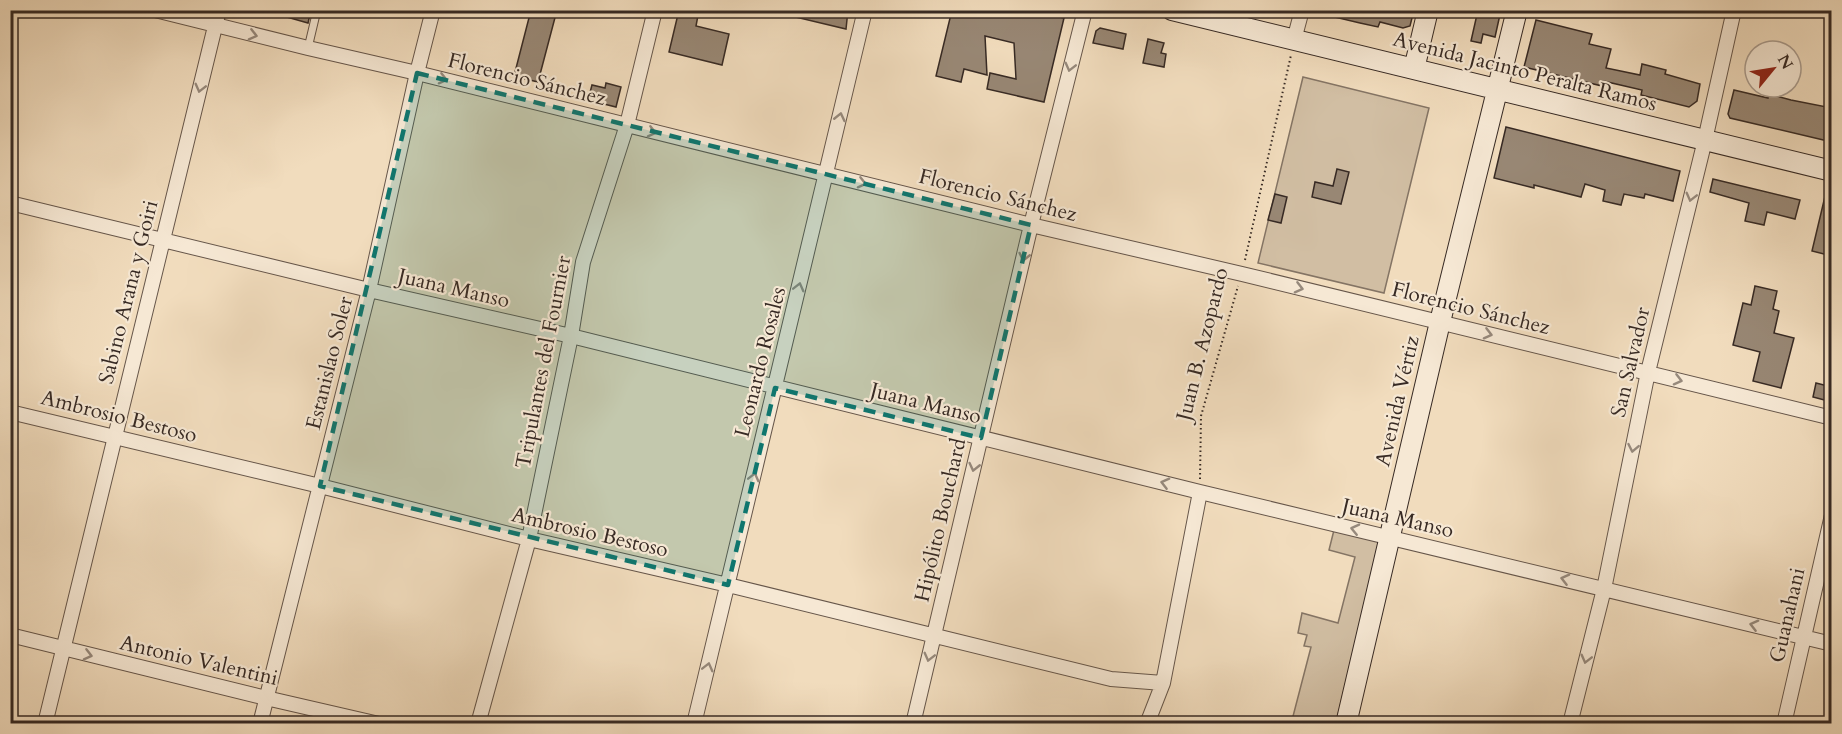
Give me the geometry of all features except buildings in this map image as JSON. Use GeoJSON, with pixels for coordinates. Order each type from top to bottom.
{"type":"FeatureCollection","features":[{"type":"Feature","properties":{"kind":"street","name":"Florencio Sánchez"},"geometry":{"type":"LineString","coordinates":[[156,10],[1031,225],[1832,418]]}},
{"type":"Feature","properties":{"kind":"street","name":"Sabino Arana y Goiri"},"geometry":{"type":"LineString","coordinates":[[45,723],[219,10]]}},
{"type":"Feature","properties":{"kind":"street","name":"Estanislao Soler"},"geometry":{"type":"LineString","coordinates":[[260,723],[369,290],[433,10]]}},
{"type":"Feature","properties":{"kind":"street","name":"Tripulantes del Fournier"},"geometry":{"type":"LineString","coordinates":[[478,723],[529,540],[583,262],[627,125],[655,10]]}},
{"type":"Feature","properties":{"kind":"street","name":"Leonardo Rosales"},"geometry":{"type":"LineString","coordinates":[[694,723],[865,10]]}},
{"type":"Feature","properties":{"kind":"street","name":"Hipólito Bouchard"},"geometry":{"type":"LineString","coordinates":[[913,723],[1084,10]]}},
{"type":"Feature","properties":{"kind":"street","name":"Avenida Jacinto Peralta Ramos"},"geometry":{"type":"LineString","coordinates":[[1172,10],[1832,171]]}},
{"type":"Feature","properties":{"kind":"street"},"geometry":{"type":"LineString","coordinates":[[1294,40],[1302,10]]}},
{"type":"Feature","properties":{"kind":"street"},"geometry":{"type":"LineString","coordinates":[[1414,69],[1428,10]]}},
{"type":"Feature","properties":{"kind":"street","name":"Avenida Vértiz"},"geometry":{"type":"LineString","coordinates":[[1346,723],[1440,322],[1517,10]]}},
{"type":"Feature","properties":{"kind":"street","name":"San Salvador"},"geometry":{"type":"LineString","coordinates":[[1570,723],[1604,589],[1648,372],[1705,140],[1734,10]]}},
{"type":"Feature","properties":{"kind":"street","name":"Juana Manso"},"geometry":{"type":"LineString","coordinates":[[10,203],[570,336],[1200,492],[1832,644]]}},
{"type":"Feature","properties":{"kind":"street","name":"Ambrosio Bestoso"},"geometry":{"type":"LineString","coordinates":[[10,412],[320,486],[529,540],[728,585],[1111,679],[1162,683]]}},
{"type":"Feature","properties":{"kind":"street"},"geometry":{"type":"LineString","coordinates":[[1148,723],[1162,683],[1200,492]]}},
{"type":"Feature","properties":{"kind":"street","name":"Guanahani"},"geometry":{"type":"LineString","coordinates":[[1784,723],[1832,515]]}},
{"type":"Feature","properties":{"kind":"street","name":"Antonio Valentini"},"geometry":{"type":"LineString","coordinates":[[10,635],[266,698],[379,723]]}},
{"type":"Feature","properties":{"kind":"lane"},"geometry":{"type":"LineString","coordinates":[[308,48],[317,10]]}},
{"type":"Feature","properties":{"kind":"path","name":"Juan B. Azopardo"},"geometry":{"type":"LineString","coordinates":[[1200,492],[1201,416],[1242,274],[1294,40]]}},
{"type":"Feature","properties":{"kind":"highlighted area"},"geometry":{"type":"Polygon","coordinates":[[[417,73],[1031,225],[981,438],[775,388],[728,585],[320,486],[417,73]]]}},
{"type":"Feature","properties":{"kind":"shaded area"},"geometry":{"type":"Polygon","coordinates":[[[1303,77],[1429,108],[1384,293],[1258,263],[1303,77]]]}},
{"type":"Feature","properties":{"kind":"shaded area"},"geometry":{"type":"Polygon","coordinates":[[[1334,530],[1380,541],[1336,723],[1291,724],[1311,647],[1304,646],[1307,635],[1298,633],[1302,613],[1338,623],[1355,557],[1329,550],[1334,530]]]}}]}
